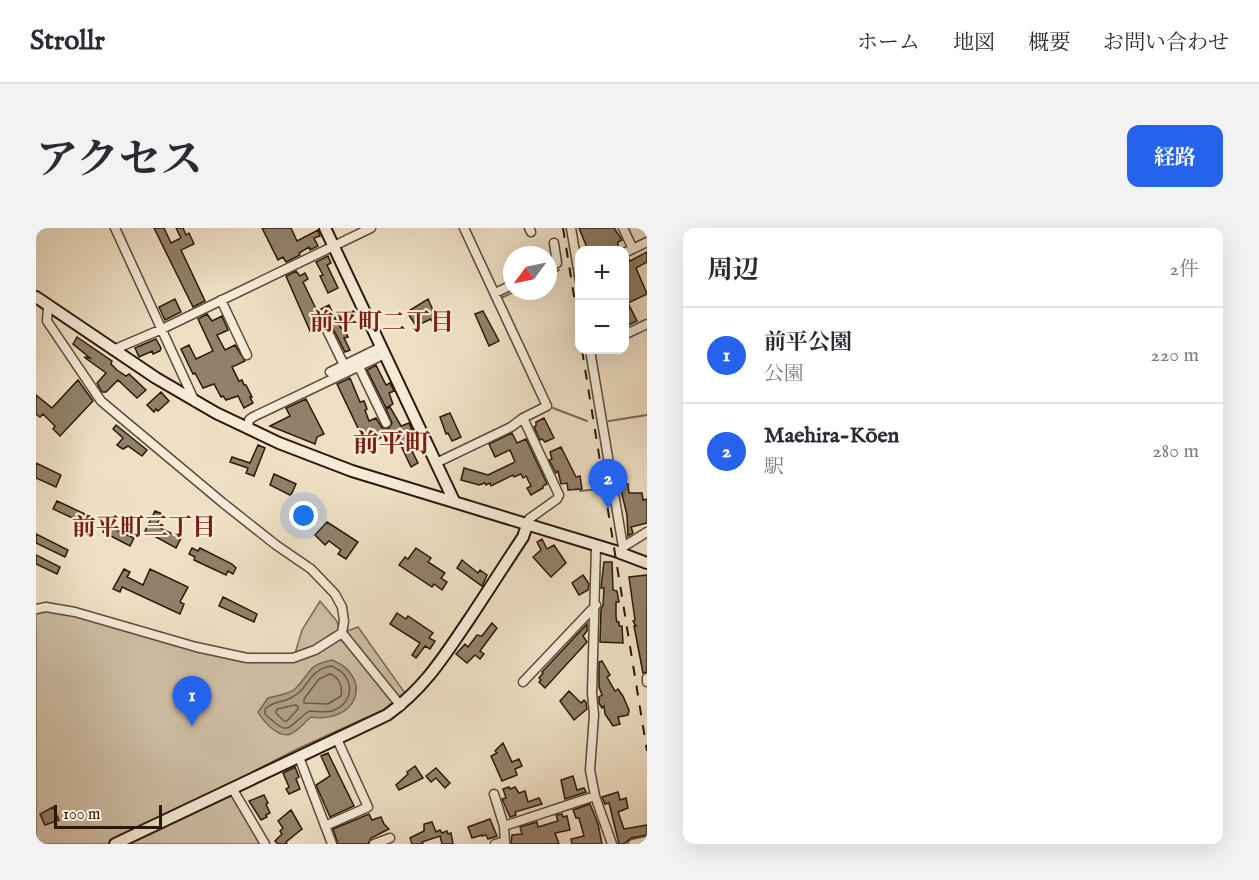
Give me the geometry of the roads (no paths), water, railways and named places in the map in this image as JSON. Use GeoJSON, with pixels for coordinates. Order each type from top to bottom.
{"type":"FeatureCollection","features":[{"type":"Feature","properties":{"kind":"street"},"geometry":{"type":"LineString","coordinates":[[115,228],[195,402]]}},
{"type":"Feature","properties":{"kind":"street"},"geometry":{"type":"LineString","coordinates":[[325,228],[454,501]]}},
{"type":"Feature","properties":{"kind":"street"},"geometry":{"type":"LineString","coordinates":[[113,350],[162,329],[370,228]]}},
{"type":"Feature","properties":{"kind":"street"},"geometry":{"type":"LineString","coordinates":[[436,463],[548,406],[464,228]]}},
{"type":"Feature","properties":{"kind":"street"},"geometry":{"type":"LineString","coordinates":[[571,228],[575,252]]}},
{"type":"Feature","properties":{"kind":"street"},"geometry":{"type":"LineString","coordinates":[[623,228],[627,246]]}},
{"type":"Feature","properties":{"kind":"street"},"geometry":{"type":"LineString","coordinates":[[629,251],[647,242]]}},
{"type":"Feature","properties":{"kind":"street"},"geometry":{"type":"LineString","coordinates":[[495,293],[503,289]]}},
{"type":"Feature","properties":{"kind":"street"},"geometry":{"type":"LineString","coordinates":[[36,297],[195,402],[279,443],[352,471],[596,546],[623,550],[647,563]]}},
{"type":"Feature","properties":{"kind":"street"},"geometry":{"type":"LineString","coordinates":[[221,300],[247,355]]}},
{"type":"Feature","properties":{"kind":"street"},"geometry":{"type":"LineString","coordinates":[[48,307],[47,321],[101,401],[223,503],[276,545],[311,569],[335,594],[342,607],[344,621],[342,633],[400,706]]}},
{"type":"Feature","properties":{"kind":"street"},"geometry":{"type":"LineString","coordinates":[[323,322],[345,365]]}},
{"type":"Feature","properties":{"kind":"street"},"geometry":{"type":"LineString","coordinates":[[629,333],[647,324]]}},
{"type":"Feature","properties":{"kind":"street"},"geometry":{"type":"LineString","coordinates":[[330,372],[383,351]]}},
{"type":"Feature","properties":{"kind":"street"},"geometry":{"type":"LineString","coordinates":[[248,429],[249,420],[253,417],[359,367],[383,351]]}},
{"type":"Feature","properties":{"kind":"street"},"geometry":{"type":"LineString","coordinates":[[593,354],[623,550]]}},
{"type":"Feature","properties":{"kind":"street"},"geometry":{"type":"LineString","coordinates":[[359,367],[386,423]]}},
{"type":"Feature","properties":{"kind":"street"},"geometry":{"type":"LineString","coordinates":[[115,844],[387,715],[416,693],[446,654],[523,537],[529,519],[557,500],[559,495],[523,418]]}},
{"type":"Feature","properties":{"kind":"street"},"geometry":{"type":"LineString","coordinates":[[623,550],[647,532]]}},
{"type":"Feature","properties":{"kind":"street"},"geometry":{"type":"LineString","coordinates":[[596,546],[592,693],[594,715],[590,770],[595,796],[612,844]]}},
{"type":"Feature","properties":{"kind":"street"},"geometry":{"type":"LineString","coordinates":[[523,682],[596,605]]}},
{"type":"Feature","properties":{"kind":"street"},"geometry":{"type":"LineString","coordinates":[[36,609],[46,607],[75,612],[196,647],[247,658],[293,658],[315,650],[342,633]]}},
{"type":"Feature","properties":{"kind":"street"},"geometry":{"type":"LineString","coordinates":[[325,826],[368,807],[337,739]]}},
{"type":"Feature","properties":{"kind":"street"},"geometry":{"type":"LineString","coordinates":[[299,757],[332,844]]}},
{"type":"Feature","properties":{"kind":"street"},"geometry":{"type":"LineString","coordinates":[[232,788],[265,844]]}},
{"type":"Feature","properties":{"kind":"street"},"geometry":{"type":"LineString","coordinates":[[494,794],[504,825],[505,842],[495,844]]}},
{"type":"Feature","properties":{"kind":"street"},"geometry":{"type":"LineString","coordinates":[[504,825],[595,796]]}},
{"type":"Feature","properties":{"kind":"street"},"geometry":{"type":"LineString","coordinates":[[374,844],[390,838]]}},
{"type":"Feature","properties":{"kind":"street"},"geometry":{"type":"LineString","coordinates":[[633,844],[647,841]]}},
{"type":"Feature","properties":{"kind":"water"},"geometry":{"type":"Polygon","coordinates":[[[332,660],[345,668],[353,677],[356,687],[355,698],[349,707],[327,717],[311,717],[288,735],[270,727],[258,712],[268,698],[292,691],[313,668],[332,660]]]}},
{"type":"Feature","properties":{"kind":"waterway"},"geometry":{"type":"LineString","coordinates":[[553,408],[587,421]]}},
{"type":"Feature","properties":{"kind":"waterway"},"geometry":{"type":"LineString","coordinates":[[609,421],[647,415]]}},
{"type":"Feature","properties":{"kind":"waterway"},"geometry":{"type":"LineString","coordinates":[[580,491],[599,489]]}},
{"type":"Feature","properties":{"kind":"railway"},"geometry":{"type":"LineString","coordinates":[[563,228],[575,302]]}},
{"type":"Feature","properties":{"kind":"railway"},"geometry":{"type":"LineString","coordinates":[[583,354],[647,751]]}},
{"type":"Feature","properties":{"kind":"place","name":"Maehira-Kōen"},"geometry":{"type":"Point","coordinates":[608,509]}},
{"type":"Feature","properties":{"kind":"place","name":"前平公園"},"geometry":{"type":"Point","coordinates":[192,726]}},
{"type":"Feature","properties":{"kind":"district","name":"前平町二丁目"},"geometry":{"type":"Point","coordinates":[382,322]}},
{"type":"Feature","properties":{"kind":"district","name":"前平町"},"geometry":{"type":"Point","coordinates":[392,443]}},
{"type":"Feature","properties":{"kind":"district","name":"前平町三丁目"},"geometry":{"type":"Point","coordinates":[144,527]}}]}
